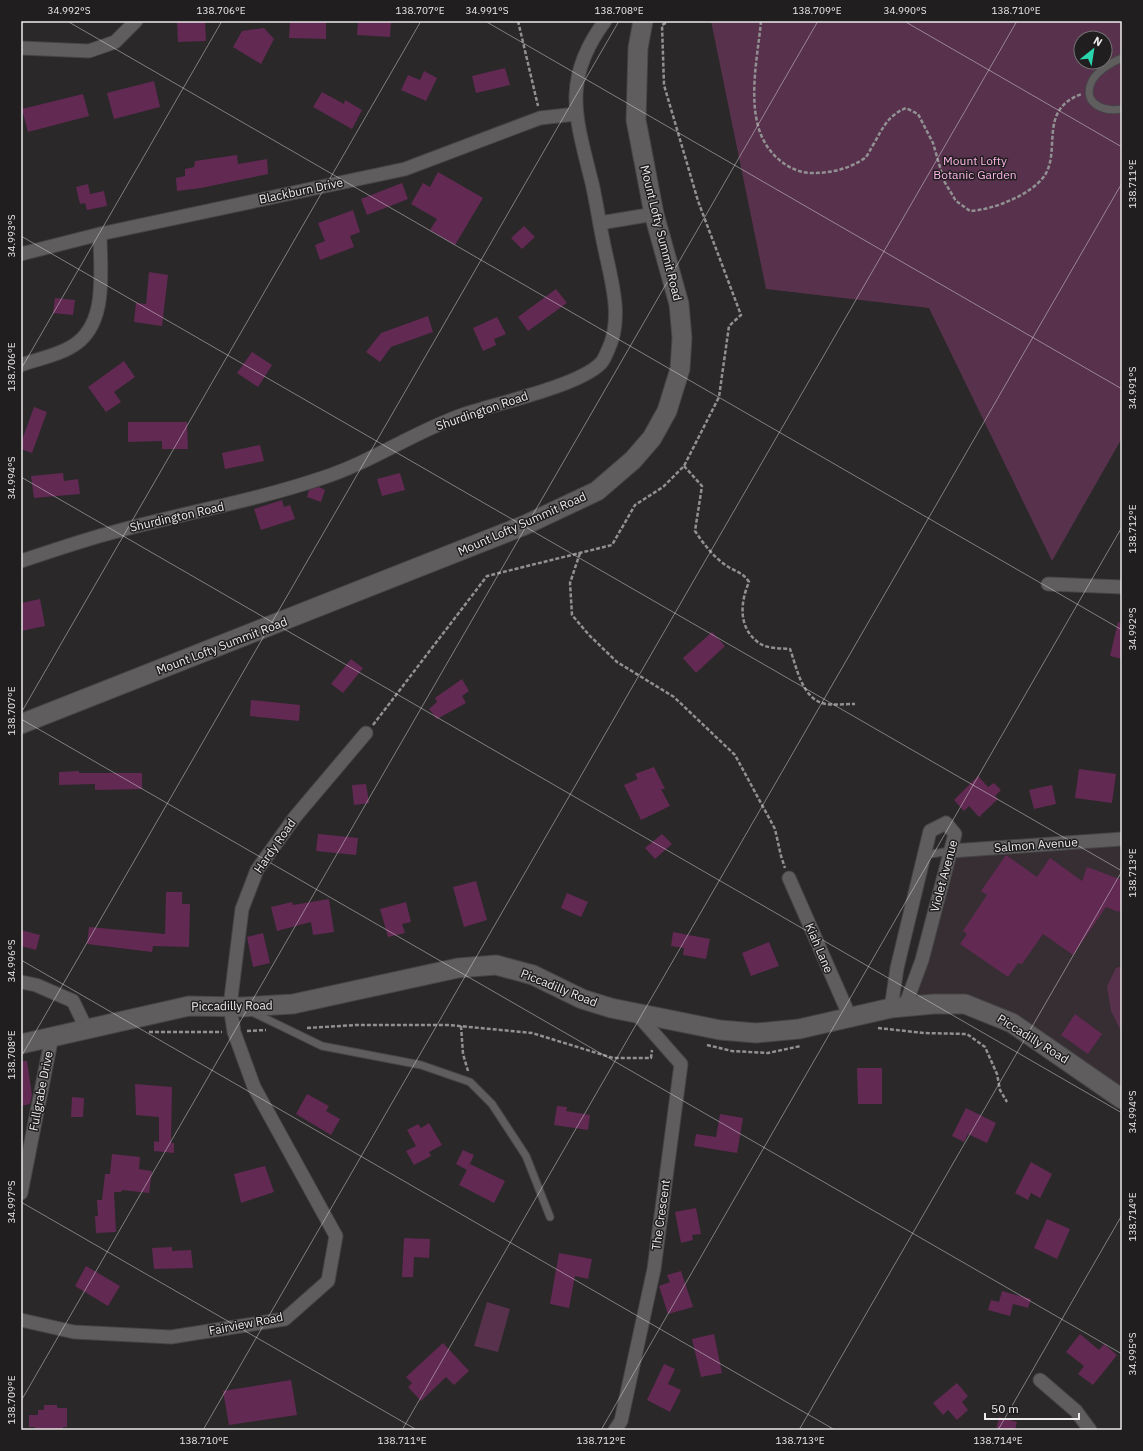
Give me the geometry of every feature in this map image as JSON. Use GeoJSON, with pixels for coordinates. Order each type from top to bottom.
{"type":"FeatureCollection","features":[{"type":"Feature","properties":{"kind":"main road","name":"Mount Lofty Summit Road"},"geometry":{"type":"LineString","coordinates":[[21,724],[518,528],[597,491],[633,460],[652,438],[667,410],[680,369],[682,338],[679,304],[654,214],[636,120],[638,48],[643,21]]}},
{"type":"Feature","properties":{"kind":"main road","name":"Piccadilly Road"},"geometry":{"type":"LineString","coordinates":[[21,1044],[86,1028],[189,1006],[293,1004],[458,968],[496,964],[533,975],[582,999],[611,1008],[720,1030],[756,1033],[798,1029],[898,1007],[934,1004],[965,1004],[1012,1023],[1122,1099]]}},
{"type":"Feature","properties":{"kind":"street"},"geometry":{"type":"LineString","coordinates":[[21,48],[89,51],[115,42],[136,21]]}},
{"type":"Feature","properties":{"kind":"street","name":"Shurdington Road"},"geometry":{"type":"LineString","coordinates":[[21,561],[114,532],[242,501],[320,479],[352,468],[436,426],[462,415],[581,378],[602,362],[611,344],[616,321],[612,281],[576,114],[578,72],[586,51],[605,21]]}},
{"type":"Feature","properties":{"kind":"street","name":"Blackburn Drive"},"geometry":{"type":"LineString","coordinates":[[21,254],[100,234],[405,169],[540,118],[576,114]]}},
{"type":"Feature","properties":{"kind":"street"},"geometry":{"type":"LineString","coordinates":[[600,223],[654,214]]}},
{"type":"Feature","properties":{"kind":"street"},"geometry":{"type":"LineString","coordinates":[[21,365],[70,348],[85,336],[96,318],[99,286],[100,234]]}},
{"type":"Feature","properties":{"kind":"street"},"geometry":{"type":"LineString","coordinates":[[1048,584],[1122,587]]}},
{"type":"Feature","properties":{"kind":"street","name":"Hardy Road"},"geometry":{"type":"LineString","coordinates":[[236,1006],[242,909],[257,870],[295,817],[366,733]]}},
{"type":"Feature","properties":{"kind":"street","name":"Violet Avenue"},"geometry":{"type":"LineString","coordinates":[[946,823],[955,834],[951,851],[922,960],[898,1007],[897,968],[930,831],[946,823]]}},
{"type":"Feature","properties":{"kind":"street","name":"Salmon Avenue"},"geometry":{"type":"LineString","coordinates":[[951,851],[1122,840]]}},
{"type":"Feature","properties":{"kind":"street","name":"Kiah Lane"},"geometry":{"type":"LineString","coordinates":[[789,878],[850,1018]]}},
{"type":"Feature","properties":{"kind":"street"},"geometry":{"type":"LineString","coordinates":[[21,982],[36,985],[73,1001],[86,1028]]}},
{"type":"Feature","properties":{"kind":"street","name":"Fairview Road"},"geometry":{"type":"LineString","coordinates":[[21,1320],[74,1332],[171,1337],[285,1319],[328,1281],[336,1236],[254,1087],[234,1032],[236,1006]]}},
{"type":"Feature","properties":{"kind":"street","name":"The Crescent"},"geometry":{"type":"LineString","coordinates":[[615,1430],[621,1421],[654,1269],[681,1064],[636,1013]]}},
{"type":"Feature","properties":{"kind":"street","name":"Fullgrabe Drive"},"geometry":{"type":"LineString","coordinates":[[21,1193],[52,1036]]}},
{"type":"Feature","properties":{"kind":"street"},"geometry":{"type":"LineString","coordinates":[[1040,1380],[1076,1411],[1090,1430]]}},
{"type":"Feature","properties":{"kind":"lane"},"geometry":{"type":"LineString","coordinates":[[1122,58],[1104,69],[1093,80],[1090,91],[1093,101],[1097,107],[1111,111],[1122,109]]}},
{"type":"Feature","properties":{"kind":"lane"},"geometry":{"type":"LineString","coordinates":[[924,855],[951,851]]}},
{"type":"Feature","properties":{"kind":"lane"},"geometry":{"type":"LineString","coordinates":[[236,1006],[322,1046],[421,1064],[470,1082],[492,1104],[526,1156],[550,1217]]}},
{"type":"Feature","properties":{"kind":"path"},"geometry":{"type":"LineString","coordinates":[[518,21],[540,118]]}},
{"type":"Feature","properties":{"kind":"path"},"geometry":{"type":"LineString","coordinates":[[366,733],[487,576],[612,545],[635,505],[663,487],[684,466],[719,397],[729,326],[741,315],[698,201],[664,84],[662,25],[669,21]]}},
{"type":"Feature","properties":{"kind":"path"},"geometry":{"type":"LineString","coordinates":[[761,21],[754,117],[762,140],[774,156],[788,166],[804,173],[824,173],[846,169],[866,157],[893,114],[906,108],[918,114],[933,143],[944,181],[956,201],[970,211],[981,210],[1012,200],[1032,187],[1045,175],[1049,162],[1053,128],[1057,117],[1064,104],[1075,96],[1090,91]]}},
{"type":"Feature","properties":{"kind":"path"},"geometry":{"type":"LineString","coordinates":[[684,466],[702,486],[695,530],[705,546],[725,565],[746,576],[750,582],[743,595],[741,609],[746,628],[760,644],[774,648],[790,648],[803,685],[812,698],[826,704],[855,704]]}},
{"type":"Feature","properties":{"kind":"path"},"geometry":{"type":"LineString","coordinates":[[580,553],[570,583],[572,615],[589,635],[617,662],[674,697],[735,756],[776,829],[781,856],[789,878]]}},
{"type":"Feature","properties":{"kind":"path"},"geometry":{"type":"LineString","coordinates":[[147,1032],[234,1032],[355,1025],[461,1026],[532,1033],[613,1058],[651,1058],[652,1031]]}},
{"type":"Feature","properties":{"kind":"path"},"geometry":{"type":"LineString","coordinates":[[461,1026],[463,1054],[470,1082]]}},
{"type":"Feature","properties":{"kind":"path"},"geometry":{"type":"LineString","coordinates":[[875,1028],[924,1033],[967,1034],[985,1047],[997,1074],[1000,1090],[1007,1102]]}},
{"type":"Feature","properties":{"kind":"path"},"geometry":{"type":"LineString","coordinates":[[703,1044],[732,1051],[768,1053],[803,1045]]}},
{"type":"Feature","properties":{"kind":"shaded area"},"geometry":{"type":"Polygon","coordinates":[[[1122,839],[1122,1099],[997,1016],[905,1006],[951,851],[1122,839]]]}},
{"type":"Feature","properties":{"kind":"green space","name":"Mount Lofty Botanic Garden"},"geometry":{"type":"Polygon","coordinates":[[[711,21],[1122,21],[1122,438],[1052,561],[929,308],[766,289],[711,21]]]}},
{"type":"Feature","properties":{"kind":"green space"},"geometry":{"type":"Polygon","coordinates":[[[1122,966],[1122,1033],[1111,1011],[1107,986],[1116,968],[1122,966]]]}},
{"type":"Feature","properties":{"kind":"green space"},"geometry":{"type":"Polygon","coordinates":[[[487,1302],[510,1309],[498,1352],[474,1346],[487,1302]]]}},
{"type":"Feature","properties":{"kind":"building"},"geometry":{"type":"Polygon","coordinates":[[[177,21],[205,21],[206,41],[178,42],[177,21]]]}},
{"type":"Feature","properties":{"kind":"building"},"geometry":{"type":"Polygon","coordinates":[[[290,21],[326,21],[326,39],[289,38],[290,21]]]}},
{"type":"Feature","properties":{"kind":"building"},"geometry":{"type":"Polygon","coordinates":[[[358,21],[391,21],[390,37],[357,35],[358,21]]]}},
{"type":"Feature","properties":{"kind":"building"},"geometry":{"type":"Polygon","coordinates":[[[264,28],[274,39],[261,64],[233,47],[242,31],[264,28]]]}},
{"type":"Feature","properties":{"kind":"building"},"geometry":{"type":"Polygon","coordinates":[[[505,68],[510,85],[476,93],[472,76],[505,68]]]}},
{"type":"Feature","properties":{"kind":"building"},"geometry":{"type":"Polygon","coordinates":[[[424,71],[437,78],[426,101],[401,90],[408,75],[420,80],[424,71]]]}},
{"type":"Feature","properties":{"kind":"building"},"geometry":{"type":"Polygon","coordinates":[[[154,81],[160,107],[114,119],[107,93],[154,81]]]}},
{"type":"Feature","properties":{"kind":"building"},"geometry":{"type":"Polygon","coordinates":[[[322,92],[344,104],[345,100],[362,110],[352,129],[313,107],[322,92]]]}},
{"type":"Feature","properties":{"kind":"building"},"geometry":{"type":"Polygon","coordinates":[[[83,94],[89,116],[28,132],[22,109],[83,94]]]}},
{"type":"Feature","properties":{"kind":"building"},"geometry":{"type":"Polygon","coordinates":[[[237,155],[238,164],[267,159],[268,174],[201,188],[177,191],[176,178],[185,176],[185,169],[194,167],[195,161],[237,155]]]}},
{"type":"Feature","properties":{"kind":"building"},"geometry":{"type":"Polygon","coordinates":[[[438,172],[483,198],[455,245],[430,230],[437,219],[411,204],[423,183],[430,187],[438,172]]]}},
{"type":"Feature","properties":{"kind":"building"},"geometry":{"type":"Polygon","coordinates":[[[402,183],[408,199],[367,215],[361,199],[402,183]]]}},
{"type":"Feature","properties":{"kind":"building"},"geometry":{"type":"Polygon","coordinates":[[[88,184],[90,194],[104,191],[107,206],[87,210],[85,203],[80,204],[76,187],[88,184]]]}},
{"type":"Feature","properties":{"kind":"building"},"geometry":{"type":"Polygon","coordinates":[[[353,210],[360,232],[350,236],[354,247],[320,260],[315,245],[325,241],[318,223],[353,210]]]}},
{"type":"Feature","properties":{"kind":"building"},"geometry":{"type":"Polygon","coordinates":[[[524,226],[535,237],[522,249],[511,238],[524,226]]]}},
{"type":"Feature","properties":{"kind":"building"},"geometry":{"type":"Polygon","coordinates":[[[149,272],[168,275],[162,326],[134,322],[136,303],[146,304],[149,272]]]}},
{"type":"Feature","properties":{"kind":"building"},"geometry":{"type":"Polygon","coordinates":[[[556,289],[567,303],[528,331],[518,317],[556,289]]]}},
{"type":"Feature","properties":{"kind":"building"},"geometry":{"type":"Polygon","coordinates":[[[55,298],[75,300],[73,315],[53,313],[55,298]]]}},
{"type":"Feature","properties":{"kind":"building"},"geometry":{"type":"Polygon","coordinates":[[[428,316],[433,332],[391,347],[380,362],[366,352],[381,333],[428,316]]]}},
{"type":"Feature","properties":{"kind":"building"},"geometry":{"type":"Polygon","coordinates":[[[497,317],[506,334],[494,339],[496,345],[483,351],[473,328],[497,317]]]}},
{"type":"Feature","properties":{"kind":"building"},"geometry":{"type":"Polygon","coordinates":[[[252,352],[272,365],[258,387],[237,373],[252,352]]]}},
{"type":"Feature","properties":{"kind":"building"},"geometry":{"type":"Polygon","coordinates":[[[124,361],[135,377],[114,392],[121,402],[106,412],[88,387],[124,361]]]}},
{"type":"Feature","properties":{"kind":"building"},"geometry":{"type":"Polygon","coordinates":[[[34,407],[47,412],[32,453],[21,449],[21,443],[34,407]]]}},
{"type":"Feature","properties":{"kind":"building"},"geometry":{"type":"Polygon","coordinates":[[[128,422],[187,422],[188,449],[162,449],[162,441],[128,442],[128,422]]]}},
{"type":"Feature","properties":{"kind":"building"},"geometry":{"type":"Polygon","coordinates":[[[260,445],[264,461],[225,469],[222,453],[260,445]]]}},
{"type":"Feature","properties":{"kind":"building"},"geometry":{"type":"Polygon","coordinates":[[[63,473],[64,481],[78,479],[80,494],[34,498],[31,476],[63,473]]]}},
{"type":"Feature","properties":{"kind":"building"},"geometry":{"type":"Polygon","coordinates":[[[400,473],[405,490],[382,496],[377,479],[400,473]]]}},
{"type":"Feature","properties":{"kind":"building"},"geometry":{"type":"Polygon","coordinates":[[[319,487],[325,490],[321,502],[307,497],[309,490],[319,487]]]}},
{"type":"Feature","properties":{"kind":"building"},"geometry":{"type":"Polygon","coordinates":[[[282,500],[284,507],[290,505],[295,519],[261,530],[254,509],[282,500]]]}},
{"type":"Feature","properties":{"kind":"building"},"geometry":{"type":"Polygon","coordinates":[[[40,599],[45,626],[21,631],[21,603],[40,599]]]}},
{"type":"Feature","properties":{"kind":"building"},"geometry":{"type":"Polygon","coordinates":[[[1118,622],[1122,623],[1122,659],[1110,656],[1118,622]]]}},
{"type":"Feature","properties":{"kind":"building"},"geometry":{"type":"Polygon","coordinates":[[[712,632],[725,646],[696,673],[683,658],[712,632]]]}},
{"type":"Feature","properties":{"kind":"building"},"geometry":{"type":"Polygon","coordinates":[[[351,659],[363,668],[343,693],[331,684],[351,659]]]}},
{"type":"Feature","properties":{"kind":"building"},"geometry":{"type":"Polygon","coordinates":[[[462,679],[469,691],[462,696],[466,703],[437,719],[429,709],[437,702],[435,698],[462,679]]]}},
{"type":"Feature","properties":{"kind":"building"},"geometry":{"type":"Polygon","coordinates":[[[251,700],[300,705],[299,721],[250,716],[251,700]]]}},
{"type":"Feature","properties":{"kind":"building"},"geometry":{"type":"Polygon","coordinates":[[[654,767],[665,789],[661,789],[670,806],[641,820],[624,785],[638,779],[635,774],[654,767]]]}},
{"type":"Feature","properties":{"kind":"building"},"geometry":{"type":"Polygon","coordinates":[[[1079,769],[1116,774],[1112,803],[1075,798],[1079,769]]]}},
{"type":"Feature","properties":{"kind":"building"},"geometry":{"type":"Polygon","coordinates":[[[79,771],[79,773],[142,773],[142,789],[95,790],[95,784],[59,785],[59,772],[79,771]]]}},
{"type":"Feature","properties":{"kind":"building"},"geometry":{"type":"Polygon","coordinates":[[[978,776],[988,787],[994,783],[1001,790],[995,796],[998,799],[979,817],[969,806],[964,811],[954,800],[978,776]]]}},
{"type":"Feature","properties":{"kind":"building"},"geometry":{"type":"Polygon","coordinates":[[[366,784],[369,803],[354,805],[352,785],[366,784]]]}},
{"type":"Feature","properties":{"kind":"building"},"geometry":{"type":"Polygon","coordinates":[[[1052,785],[1056,804],[1034,809],[1029,790],[1052,785]]]}},
{"type":"Feature","properties":{"kind":"building"},"geometry":{"type":"Polygon","coordinates":[[[318,834],[358,838],[356,855],[316,851],[318,834]]]}},
{"type":"Feature","properties":{"kind":"building"},"geometry":{"type":"Polygon","coordinates":[[[662,834],[672,844],[655,859],[645,848],[662,834]]]}},
{"type":"Feature","properties":{"kind":"building"},"geometry":{"type":"Polygon","coordinates":[[[1006,855],[1037,877],[1050,858],[1082,881],[1087,867],[1122,880],[1122,905],[1119,912],[1106,907],[1073,955],[1043,934],[1022,964],[1018,963],[1008,977],[960,944],[967,934],[963,931],[987,895],[981,891],[1006,855]]]}},
{"type":"Feature","properties":{"kind":"building"},"geometry":{"type":"Polygon","coordinates":[[[476,881],[487,920],[464,927],[453,887],[476,881]]]}},
{"type":"Feature","properties":{"kind":"building"},"geometry":{"type":"Polygon","coordinates":[[[166,892],[182,892],[182,904],[190,904],[189,947],[153,946],[152,952],[87,944],[89,927],[165,934],[166,892]]]}},
{"type":"Feature","properties":{"kind":"building"},"geometry":{"type":"Polygon","coordinates":[[[567,893],[588,902],[581,917],[561,908],[567,893]]]}},
{"type":"Feature","properties":{"kind":"building"},"geometry":{"type":"Polygon","coordinates":[[[329,899],[334,932],[313,935],[311,922],[277,931],[271,907],[292,902],[293,905],[329,899]]]}},
{"type":"Feature","properties":{"kind":"building"},"geometry":{"type":"Polygon","coordinates":[[[406,902],[411,922],[402,924],[405,933],[388,937],[380,909],[406,902]]]}},
{"type":"Feature","properties":{"kind":"building"},"geometry":{"type":"Polygon","coordinates":[[[21,930],[40,935],[36,950],[21,946],[21,930]]]}},
{"type":"Feature","properties":{"kind":"building"},"geometry":{"type":"Polygon","coordinates":[[[673,932],[710,939],[706,959],[683,955],[684,948],[671,946],[673,932]]]}},
{"type":"Feature","properties":{"kind":"building"},"geometry":{"type":"Polygon","coordinates":[[[263,933],[270,963],[253,967],[247,937],[263,933]]]}},
{"type":"Feature","properties":{"kind":"building"},"geometry":{"type":"Polygon","coordinates":[[[769,942],[779,966],[751,976],[742,953],[769,942]]]}},
{"type":"Feature","properties":{"kind":"building"},"geometry":{"type":"Polygon","coordinates":[[[1075,1014],[1102,1034],[1088,1054],[1061,1035],[1075,1014]]]}},
{"type":"Feature","properties":{"kind":"building"},"geometry":{"type":"Polygon","coordinates":[[[21,1061],[27,1061],[32,1095],[30,1104],[21,1106],[21,1061]]]}},
{"type":"Feature","properties":{"kind":"building"},"geometry":{"type":"Polygon","coordinates":[[[857,1068],[882,1068],[882,1104],[858,1104],[857,1068]]]}},
{"type":"Feature","properties":{"kind":"building"},"geometry":{"type":"Polygon","coordinates":[[[135,1084],[172,1087],[171,1143],[174,1143],[174,1153],[154,1151],[154,1141],[159,1142],[159,1117],[136,1115],[135,1084]]]}},
{"type":"Feature","properties":{"kind":"building"},"geometry":{"type":"Polygon","coordinates":[[[307,1094],[329,1106],[326,1111],[340,1119],[331,1135],[296,1114],[307,1094]]]}},
{"type":"Feature","properties":{"kind":"building"},"geometry":{"type":"Polygon","coordinates":[[[72,1097],[84,1098],[83,1117],[71,1117],[72,1097]]]}},
{"type":"Feature","properties":{"kind":"building"},"geometry":{"type":"Polygon","coordinates":[[[557,1106],[567,1107],[566,1111],[590,1115],[588,1130],[554,1125],[557,1106]]]}},
{"type":"Feature","properties":{"kind":"building"},"geometry":{"type":"Polygon","coordinates":[[[966,1108],[996,1123],[987,1143],[968,1134],[964,1142],[952,1136],[966,1108]]]}},
{"type":"Feature","properties":{"kind":"building"},"geometry":{"type":"Polygon","coordinates":[[[720,1114],[743,1118],[737,1153],[694,1146],[696,1134],[716,1137],[720,1114]]]}},
{"type":"Feature","properties":{"kind":"building"},"geometry":{"type":"Polygon","coordinates":[[[429,1123],[442,1145],[429,1152],[431,1156],[414,1165],[406,1151],[416,1146],[407,1130],[418,1124],[421,1128],[429,1123]]]}},
{"type":"Feature","properties":{"kind":"building"},"geometry":{"type":"Polygon","coordinates":[[[463,1150],[474,1155],[467,1170],[456,1164],[463,1150]]]}},
{"type":"Feature","properties":{"kind":"building"},"geometry":{"type":"Polygon","coordinates":[[[112,1154],[140,1157],[139,1169],[152,1171],[149,1193],[122,1190],[121,1192],[114,1192],[116,1232],[96,1233],[95,1216],[98,1216],[97,1200],[102,1200],[105,1174],[110,1174],[112,1154]]]}},
{"type":"Feature","properties":{"kind":"building"},"geometry":{"type":"Polygon","coordinates":[[[1031,1162],[1052,1174],[1040,1198],[1031,1193],[1028,1200],[1015,1193],[1031,1162]]]}},
{"type":"Feature","properties":{"kind":"building"},"geometry":{"type":"Polygon","coordinates":[[[470,1164],[505,1181],[494,1203],[459,1185],[470,1164]]]}},
{"type":"Feature","properties":{"kind":"building"},"geometry":{"type":"Polygon","coordinates":[[[265,1166],[274,1192],[241,1203],[234,1174],[265,1166]]]}},
{"type":"Feature","properties":{"kind":"building"},"geometry":{"type":"Polygon","coordinates":[[[696,1208],[701,1234],[692,1235],[693,1240],[681,1243],[675,1212],[696,1208]]]}},
{"type":"Feature","properties":{"kind":"building"},"geometry":{"type":"Polygon","coordinates":[[[1047,1219],[1070,1229],[1057,1259],[1034,1248],[1047,1219]]]}},
{"type":"Feature","properties":{"kind":"building"},"geometry":{"type":"Polygon","coordinates":[[[404,1238],[430,1239],[429,1258],[414,1257],[413,1277],[402,1277],[404,1238]]]}},
{"type":"Feature","properties":{"kind":"building"},"geometry":{"type":"Polygon","coordinates":[[[172,1247],[172,1251],[191,1250],[193,1268],[154,1269],[152,1248],[172,1247]]]}},
{"type":"Feature","properties":{"kind":"building"},"geometry":{"type":"Polygon","coordinates":[[[559,1253],[592,1259],[588,1279],[575,1276],[569,1308],[550,1304],[559,1253]]]}},
{"type":"Feature","properties":{"kind":"building"},"geometry":{"type":"Polygon","coordinates":[[[86,1266],[120,1286],[108,1306],[75,1286],[86,1266]]]}},
{"type":"Feature","properties":{"kind":"building"},"geometry":{"type":"Polygon","coordinates":[[[681,1271],[693,1307],[668,1314],[659,1286],[670,1282],[667,1275],[681,1271]]]}},
{"type":"Feature","properties":{"kind":"building"},"geometry":{"type":"Polygon","coordinates":[[[1002,1291],[1031,1299],[1028,1308],[1013,1304],[1010,1316],[988,1310],[991,1300],[999,1302],[1002,1291]]]}},
{"type":"Feature","properties":{"kind":"building"},"geometry":{"type":"Polygon","coordinates":[[[714,1334],[722,1373],[701,1377],[692,1339],[714,1334]]]}},
{"type":"Feature","properties":{"kind":"building"},"geometry":{"type":"Polygon","coordinates":[[[1080,1334],[1099,1350],[1104,1344],[1117,1355],[1093,1385],[1078,1374],[1084,1366],[1066,1352],[1080,1334]]]}},
{"type":"Feature","properties":{"kind":"building"},"geometry":{"type":"Polygon","coordinates":[[[443,1343],[469,1371],[454,1385],[446,1377],[421,1401],[408,1387],[412,1383],[406,1377],[443,1343]]]}},
{"type":"Feature","properties":{"kind":"building"},"geometry":{"type":"Polygon","coordinates":[[[664,1364],[675,1369],[668,1384],[681,1390],[670,1412],[647,1400],[664,1364]]]}},
{"type":"Feature","properties":{"kind":"building"},"geometry":{"type":"Polygon","coordinates":[[[291,1380],[297,1415],[229,1425],[223,1391],[291,1380]]]}},
{"type":"Feature","properties":{"kind":"building"},"geometry":{"type":"Polygon","coordinates":[[[957,1383],[968,1396],[962,1402],[968,1410],[957,1420],[948,1410],[943,1415],[933,1403],[957,1383]]]}},
{"type":"Feature","properties":{"kind":"building"},"geometry":{"type":"Polygon","coordinates":[[[44,1405],[57,1405],[57,1408],[67,1408],[67,1427],[63,1427],[63,1430],[35,1430],[35,1427],[29,1427],[29,1415],[38,1415],[38,1410],[44,1410],[44,1405]]]}},
{"type":"Feature","properties":{"kind":"building"},"geometry":{"type":"Polygon","coordinates":[[[999,1417],[1017,1422],[1015,1430],[996,1430],[999,1417]]]}}]}
